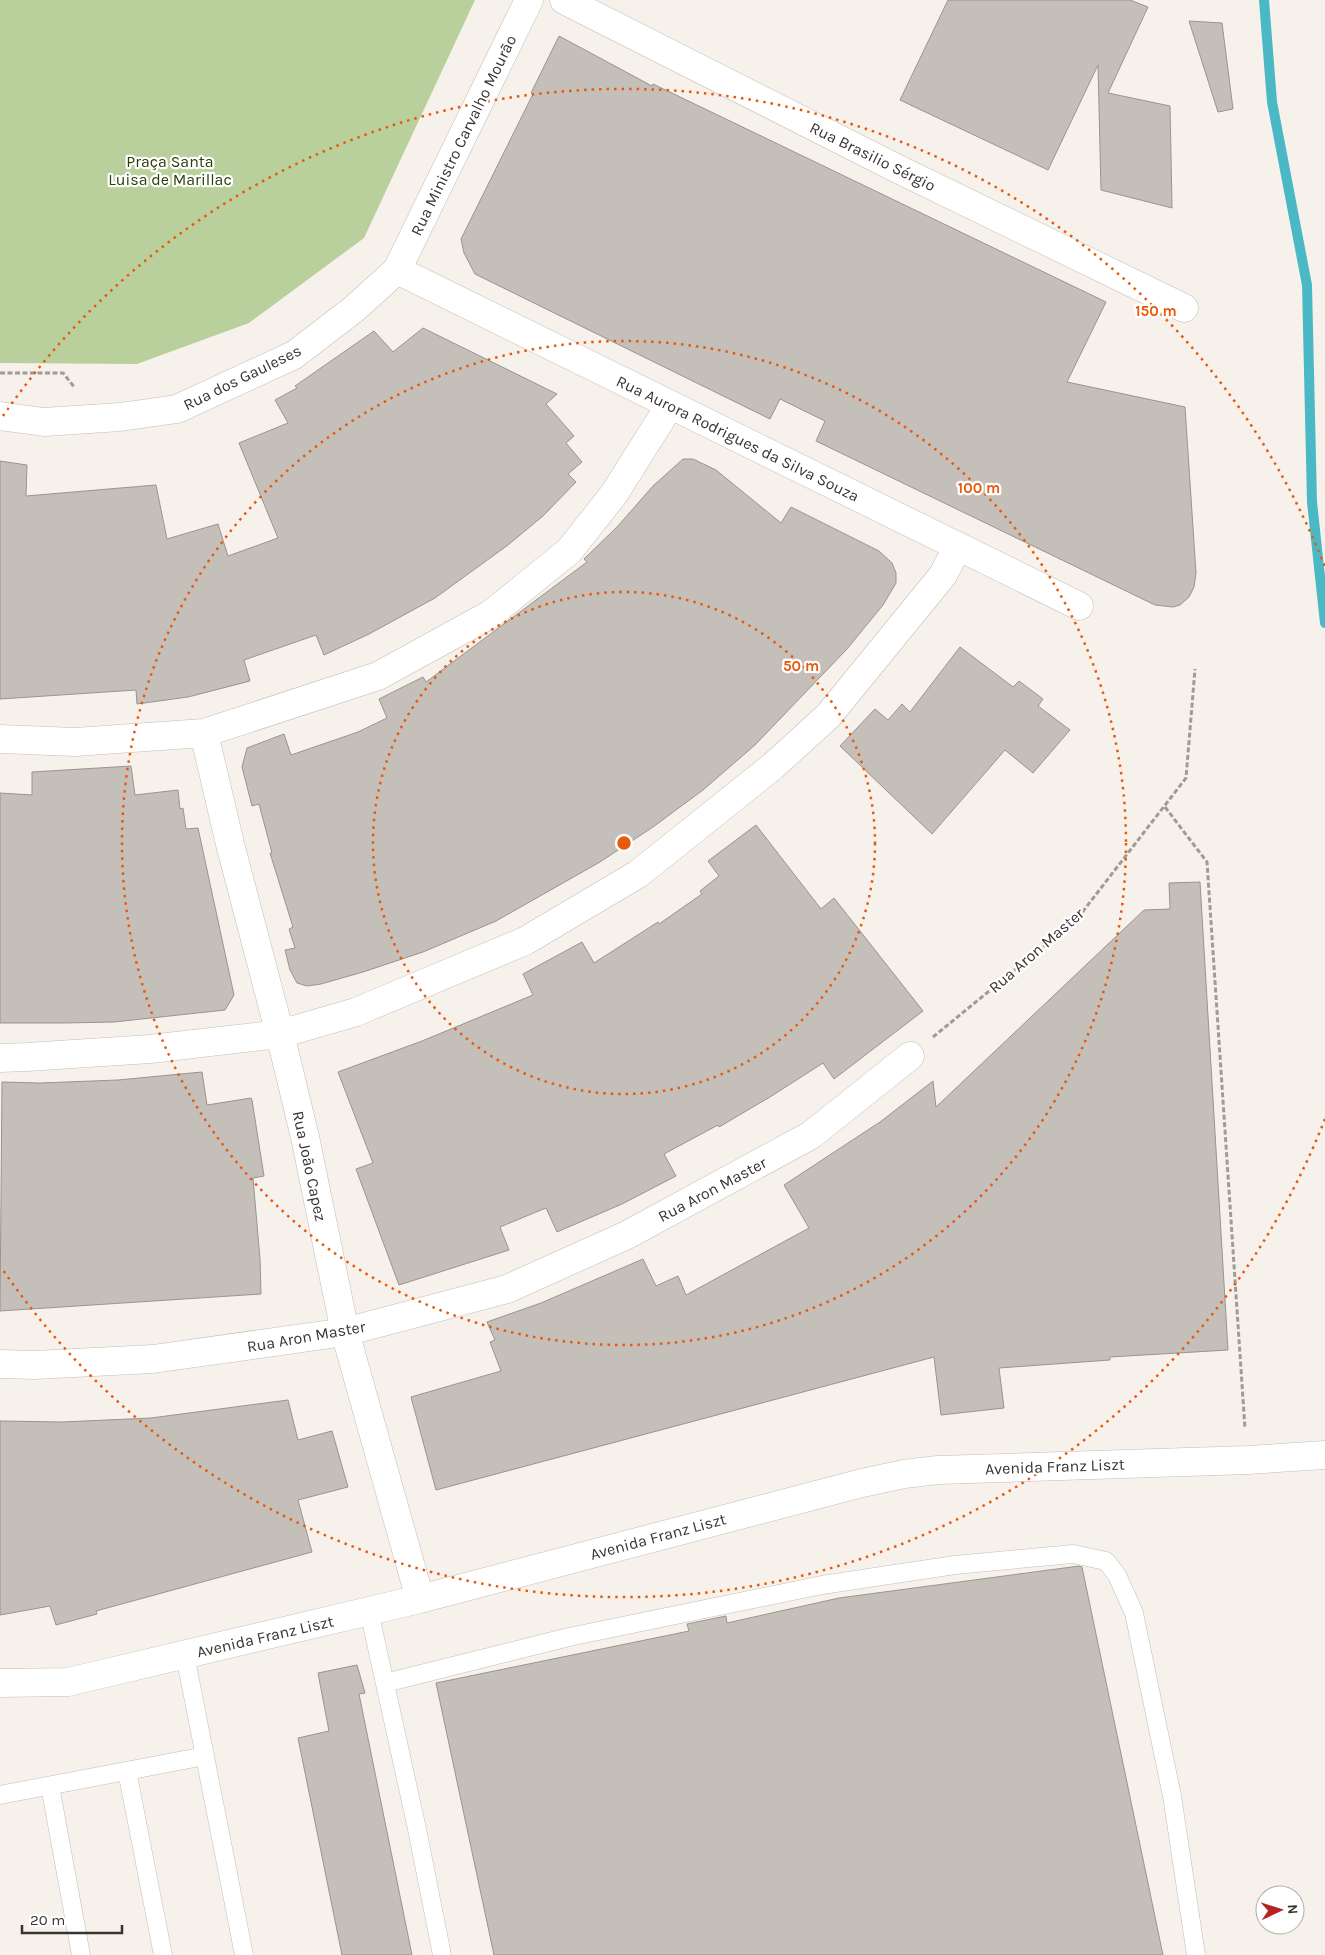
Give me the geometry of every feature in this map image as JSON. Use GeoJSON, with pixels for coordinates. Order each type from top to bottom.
{"type":"FeatureCollection","features":[{"type":"Feature","properties":{"kind":"street","name":"Rua Ministro Carvalho Mourão"},"geometry":{"type":"LineString","coordinates":[[396,270],[529,0]]}},
{"type":"Feature","properties":{"kind":"street","name":"Rua Brasilio Sérgio"},"geometry":{"type":"LineString","coordinates":[[564,0],[885,162],[1184,308]]}},
{"type":"Feature","properties":{"kind":"street","name":"Rua Aurora Rodrigues da Silva Souza"},"geometry":{"type":"LineString","coordinates":[[396,270],[1079,606]]}},
{"type":"Feature","properties":{"kind":"street","name":"Rua dos Gauleses"},"geometry":{"type":"LineString","coordinates":[[0,416],[44,422],[120,417],[177,409],[294,355],[354,309],[396,270]]}},
{"type":"Feature","properties":{"kind":"street"},"geometry":{"type":"LineString","coordinates":[[0,739],[75,742],[204,732],[378,676],[491,614],[570,551],[614,494],[670,404]]}},
{"type":"Feature","properties":{"kind":"street"},"geometry":{"type":"LineString","coordinates":[[0,1058],[150,1049],[280,1034],[356,1012],[525,941],[638,874],[773,766],[828,716],[943,575],[958,546]]}},
{"type":"Feature","properties":{"kind":"street","name":"Rua João Capez"},"geometry":{"type":"LineString","coordinates":[[204,732],[230,844],[280,1034],[346,1332],[420,1599]]}},
{"type":"Feature","properties":{"kind":"street","name":"Rua Aron Master"},"geometry":{"type":"LineString","coordinates":[[0,1364],[34,1365],[153,1360],[346,1332],[507,1289],[627,1235],[811,1135],[910,1056]]}},
{"type":"Feature","properties":{"kind":"street","name":"Avenida Franz Liszt"},"geometry":{"type":"LineString","coordinates":[[0,1683],[68,1682],[185,1655],[420,1599],[862,1483],[904,1474],[938,1470],[1248,1460],[1325,1455]]}},
{"type":"Feature","properties":{"kind":"lane"},"geometry":{"type":"LineString","coordinates":[[385,1683],[569,1637],[822,1584],[955,1566],[1072,1554],[1106,1561],[1117,1575],[1134,1612],[1172,1796],[1196,1955]]}},
{"type":"Feature","properties":{"kind":"lane"},"geometry":{"type":"LineString","coordinates":[[369,1610],[417,1829],[442,1955]]}},
{"type":"Feature","properties":{"kind":"lane"},"geometry":{"type":"LineString","coordinates":[[185,1655],[244,1955]]}},
{"type":"Feature","properties":{"kind":"lane"},"geometry":{"type":"LineString","coordinates":[[0,1795],[205,1756]]}},
{"type":"Feature","properties":{"kind":"lane"},"geometry":{"type":"LineString","coordinates":[[126,1771],[163,1955]]}},
{"type":"Feature","properties":{"kind":"lane"},"geometry":{"type":"LineString","coordinates":[[50,1786],[82,1955]]}},
{"type":"Feature","properties":{"kind":"path"},"geometry":{"type":"LineString","coordinates":[[0,373],[63,373]]}},
{"type":"Feature","properties":{"kind":"path","name":"Rua Aron Master"},"geometry":{"type":"LineString","coordinates":[[910,1056],[1077,919],[1186,778],[1195,669]]}},
{"type":"Feature","properties":{"kind":"path"},"geometry":{"type":"LineString","coordinates":[[1164,807],[1207,862],[1248,1460]]}},
{"type":"Feature","properties":{"kind":"green space","name":"Praça Santa Luisa de Marillac"},"geometry":{"type":"Polygon","coordinates":[[[0,0],[475,0],[364,238],[249,323],[137,364],[0,363],[0,0]]]}},
{"type":"Feature","properties":{"kind":"building"},"geometry":{"type":"Polygon","coordinates":[[[948,0],[1130,0],[1148,7],[1108,93],[1170,106],[1172,208],[1101,190],[1098,65],[1048,170],[900,100],[948,0]]]}},
{"type":"Feature","properties":{"kind":"building"},"geometry":{"type":"Polygon","coordinates":[[[1189,21],[1222,23],[1233,109],[1218,112],[1189,21]]]}},
{"type":"Feature","properties":{"kind":"building"},"geometry":{"type":"Polygon","coordinates":[[[559,36],[652,86],[653,84],[1106,302],[1067,382],[1185,407],[1196,573],[1194,587],[1189,597],[1180,605],[1173,607],[1155,605],[816,441],[825,421],[780,399],[770,419],[475,274],[464,253],[461,239],[533,94],[531,93],[559,36]]]}},
{"type":"Feature","properties":{"kind":"building"},"geometry":{"type":"Polygon","coordinates":[[[423,328],[557,394],[546,404],[574,436],[566,443],[582,462],[568,474],[576,482],[543,516],[508,545],[435,598],[369,634],[324,655],[316,635],[244,660],[250,681],[188,697],[137,704],[136,690],[0,699],[0,461],[27,465],[26,496],[156,485],[167,539],[218,524],[228,556],[278,538],[239,443],[288,423],[275,400],[297,388],[295,386],[374,331],[393,352],[423,328]]]}},
{"type":"Feature","properties":{"kind":"building"},"geometry":{"type":"Polygon","coordinates":[[[683,459],[693,459],[716,470],[781,523],[791,507],[879,551],[892,563],[896,573],[896,583],[883,605],[847,649],[755,745],[703,790],[653,827],[600,862],[496,921],[423,952],[321,984],[307,986],[297,983],[290,970],[285,950],[295,948],[289,929],[293,927],[270,853],[272,853],[259,804],[252,806],[242,767],[247,748],[284,734],[291,755],[358,732],[387,718],[379,699],[423,677],[426,682],[587,562],[584,559],[617,527],[653,486],[683,459]]]}},
{"type":"Feature","properties":{"kind":"building"},"geometry":{"type":"Polygon","coordinates":[[[960,647],[1013,687],[1019,681],[1043,699],[1038,706],[1070,730],[1033,773],[1005,750],[932,834],[840,746],[875,709],[888,720],[902,704],[910,712],[960,647]]]}},
{"type":"Feature","properties":{"kind":"building"},"geometry":{"type":"Polygon","coordinates":[[[131,766],[135,795],[178,790],[180,809],[183,808],[186,829],[198,828],[234,995],[225,1010],[114,1022],[0,1023],[0,793],[32,795],[32,772],[131,766]]]}},
{"type":"Feature","properties":{"kind":"building"},"geometry":{"type":"Polygon","coordinates":[[[756,825],[821,909],[834,898],[923,1011],[834,1079],[823,1063],[719,1127],[718,1125],[664,1154],[676,1176],[622,1204],[557,1232],[546,1208],[500,1227],[509,1250],[399,1285],[356,1169],[373,1163],[338,1072],[422,1041],[533,995],[523,974],[582,942],[594,963],[658,922],[659,924],[702,894],[700,891],[719,876],[708,861],[756,825]]]}},
{"type":"Feature","properties":{"kind":"building"},"geometry":{"type":"Polygon","coordinates":[[[1200,882],[1228,1350],[1110,1357],[1110,1360],[999,1368],[1004,1408],[941,1415],[934,1357],[436,1490],[411,1397],[501,1371],[490,1342],[495,1340],[487,1322],[541,1303],[643,1259],[656,1286],[678,1276],[686,1295],[809,1228],[784,1185],[880,1122],[933,1081],[936,1107],[1144,910],[1170,909],[1169,883],[1200,882]]]}},
{"type":"Feature","properties":{"kind":"building"},"geometry":{"type":"Polygon","coordinates":[[[202,1072],[207,1105],[251,1098],[252,1100],[264,1176],[253,1178],[261,1294],[0,1311],[2,1082],[40,1083],[118,1080],[202,1072]]]}},
{"type":"Feature","properties":{"kind":"building"},"geometry":{"type":"Polygon","coordinates":[[[288,1400],[298,1440],[332,1431],[348,1487],[298,1500],[312,1552],[96,1611],[97,1614],[56,1625],[50,1606],[0,1615],[0,1421],[62,1422],[151,1418],[288,1400]]]}},
{"type":"Feature","properties":{"kind":"building"},"geometry":{"type":"Polygon","coordinates":[[[1082,1567],[1163,1955],[494,1955],[436,1683],[689,1631],[687,1624],[726,1616],[727,1623],[839,1598],[1082,1567]]]}},
{"type":"Feature","properties":{"kind":"building"},"geometry":{"type":"Polygon","coordinates":[[[357,1665],[365,1693],[359,1694],[412,1955],[342,1955],[298,1738],[329,1731],[318,1673],[357,1665]]]}},
{"type":"Feature","properties":{"kind":"waterway"},"geometry":{"type":"LineString","coordinates":[[1264,0],[1272,102],[1307,285],[1312,502],[1325,623]]}}]}
